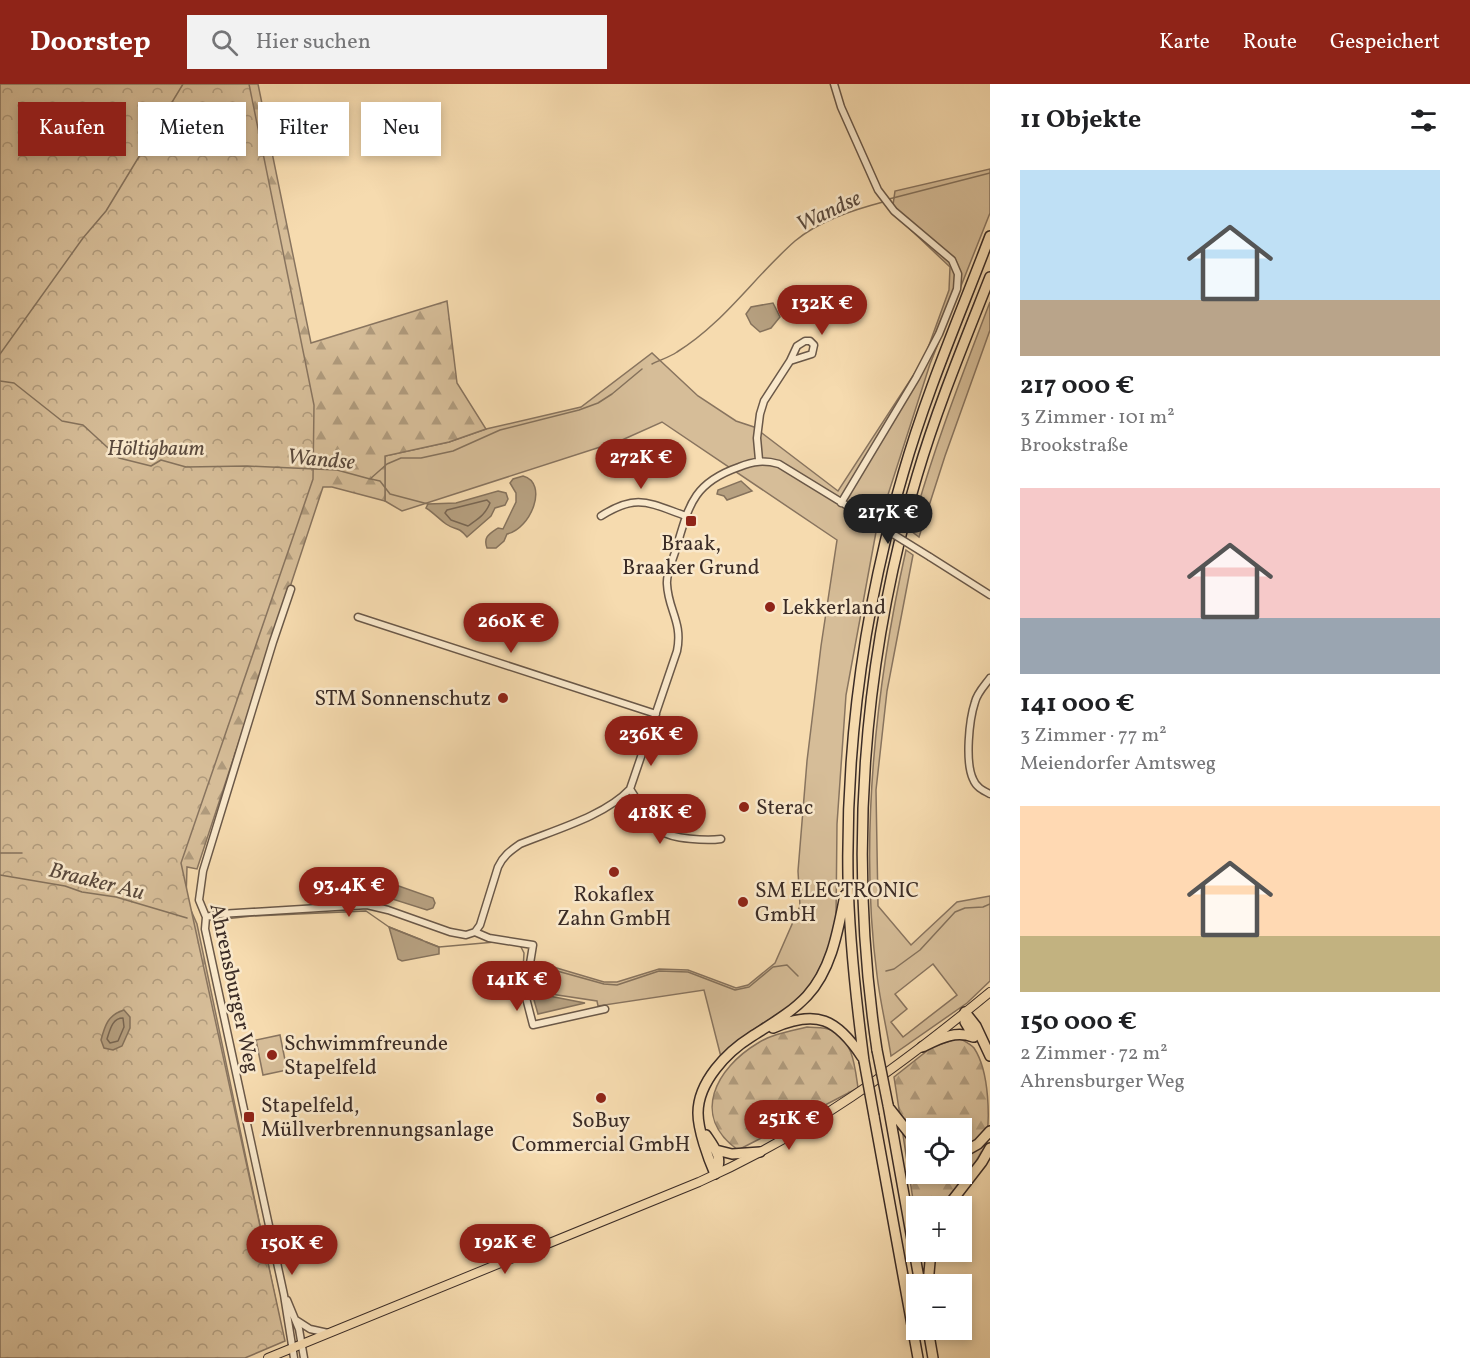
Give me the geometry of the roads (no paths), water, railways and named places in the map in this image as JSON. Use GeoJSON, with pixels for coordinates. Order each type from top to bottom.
{"type":"FeatureCollection","features":[{"type":"Feature","properties":{"kind":"highway"},"geometry":{"type":"LineString","coordinates":[[918,1358],[864,1061],[855,993],[848,878],[849,788],[855,711],[865,634],[903,473],[934,381],[990,236]]}},
{"type":"Feature","properties":{"kind":"highway"},"geometry":{"type":"LineString","coordinates":[[918,1274],[877,1050],[867,959],[862,848],[869,713],[897,551],[917,476],[948,385],[990,277]]}},
{"type":"Feature","properties":{"kind":"highway"},"geometry":{"type":"LineString","coordinates":[[715,1174],[698,1112],[704,1091],[722,1062],[749,1038],[792,1010],[816,985],[831,955],[848,878]]}},
{"type":"Feature","properties":{"kind":"highway"},"geometry":{"type":"LineString","coordinates":[[964,1012],[964,1022],[973,1037],[989,1053]]}},
{"type":"Feature","properties":{"kind":"highway"},"geometry":{"type":"LineString","coordinates":[[964,1012],[976,1026],[989,1053]]}},
{"type":"Feature","properties":{"kind":"highway"},"geometry":{"type":"LineString","coordinates":[[749,1038],[782,1024],[800,1020],[822,1020],[831,1023],[845,1034],[864,1061]]}},
{"type":"Feature","properties":{"kind":"highway"},"geometry":{"type":"LineString","coordinates":[[922,1047],[956,1034],[963,1033],[973,1037]]}},
{"type":"Feature","properties":{"kind":"highway"},"geometry":{"type":"LineString","coordinates":[[888,1106],[906,1129]]}},
{"type":"Feature","properties":{"kind":"highway"},"geometry":{"type":"LineString","coordinates":[[702,1128],[720,1161],[715,1174]]}},
{"type":"Feature","properties":{"kind":"highway"},"geometry":{"type":"LineString","coordinates":[[972,1147],[990,1131]]}},
{"type":"Feature","properties":{"kind":"highway"},"geometry":{"type":"LineString","coordinates":[[956,1196],[990,1148]]}},
{"type":"Feature","properties":{"kind":"highway"},"geometry":{"type":"LineString","coordinates":[[716,1150],[732,1154],[760,1152]]}},
{"type":"Feature","properties":{"kind":"highway"},"geometry":{"type":"LineString","coordinates":[[930,1340],[933,1358]]}},
{"type":"Feature","properties":{"kind":"main road"},"geometry":{"type":"LineString","coordinates":[[268,1358],[715,1174],[760,1152],[847,1101],[922,1047],[990,992]]}},
{"type":"Feature","properties":{"kind":"street"},"geometry":{"type":"LineString","coordinates":[[834,84],[846,118],[885,201],[952,260],[958,274],[957,289],[939,334],[916,378],[841,503]]}},
{"type":"Feature","properties":{"kind":"street"},"geometry":{"type":"LineString","coordinates":[[759,460],[757,438],[764,401],[790,361]]}},
{"type":"Feature","properties":{"kind":"street"},"geometry":{"type":"LineString","coordinates":[[206,917],[220,914],[366,905],[388,910],[450,932],[466,935],[475,932],[480,925],[498,867],[502,858],[510,850],[604,809],[619,801],[630,789],[678,644],[679,628],[668,595],[666,581],[686,516],[695,497],[707,483],[724,472],[759,460],[779,465],[990,595]]}},
{"type":"Feature","properties":{"kind":"street"},"geometry":{"type":"LineString","coordinates":[[601,516],[617,506],[635,501],[686,516]]}},
{"type":"Feature","properties":{"kind":"street","name":"Ahrensburger Weg"},"geometry":{"type":"LineString","coordinates":[[291,589],[203,871],[199,900],[206,917],[205,929],[284,1294],[294,1358]]}},
{"type":"Feature","properties":{"kind":"street"},"geometry":{"type":"LineString","coordinates":[[358,617],[656,714]]}},
{"type":"Feature","properties":{"kind":"street"},"geometry":{"type":"LineString","coordinates":[[990,678],[975,702],[969,758],[973,779],[981,789],[990,794]]}},
{"type":"Feature","properties":{"kind":"street"},"geometry":{"type":"LineString","coordinates":[[630,789],[654,825],[663,833],[704,841],[721,838]]}},
{"type":"Feature","properties":{"kind":"street"},"geometry":{"type":"LineString","coordinates":[[475,932],[489,938],[533,945],[525,994],[533,1025],[605,1009]]}},
{"type":"Feature","properties":{"kind":"street","name":"Ahrensburger Weg"},"geometry":{"type":"LineString","coordinates":[[284,1294],[296,1320],[304,1358]]}},
{"type":"Feature","properties":{"kind":"street"},"geometry":{"type":"LineString","coordinates":[[296,1320],[305,1327],[328,1334]]}},
{"type":"Feature","properties":{"kind":"water"},"geometry":{"type":"Polygon","coordinates":[[[773,303],[780,317],[771,328],[760,332],[751,324],[746,314],[751,307],[773,303]]]}},
{"type":"Feature","properties":{"kind":"water"},"geometry":{"type":"Polygon","coordinates":[[[523,476],[531,480],[535,487],[534,506],[523,524],[507,534],[504,541],[496,548],[487,548],[488,536],[498,528],[503,529],[516,502],[516,493],[510,483],[513,479],[523,476]]]}},
{"type":"Feature","properties":{"kind":"water"},"geometry":{"type":"Polygon","coordinates":[[[741,481],[752,491],[727,500],[724,496],[717,494],[718,490],[741,481]]]}},
{"type":"Feature","properties":{"kind":"water"},"geometry":{"type":"Polygon","coordinates":[[[498,491],[506,493],[508,499],[505,505],[495,508],[491,516],[467,537],[459,529],[446,524],[426,508],[428,504],[456,503],[498,491]]]}},
{"type":"Feature","properties":{"kind":"water"},"geometry":{"type":"Polygon","coordinates":[[[393,884],[433,898],[435,903],[433,908],[427,910],[389,898],[387,893],[389,886],[393,884]]]}},
{"type":"Feature","properties":{"kind":"water"},"geometry":{"type":"Polygon","coordinates":[[[389,927],[439,947],[439,954],[402,961],[398,959],[389,927]]]}},
{"type":"Feature","properties":{"kind":"water"},"geometry":{"type":"Polygon","coordinates":[[[534,989],[539,994],[585,1003],[538,1014],[532,993],[534,989]]]}},
{"type":"Feature","properties":{"kind":"water"},"geometry":{"type":"Polygon","coordinates":[[[124,1010],[130,1017],[130,1028],[122,1046],[113,1050],[104,1048],[101,1040],[106,1025],[114,1015],[124,1010]]]}},
{"type":"Feature","properties":{"kind":"waterway"},"geometry":{"type":"LineString","coordinates":[[0,354],[83,238],[106,211],[183,84]]}},
{"type":"Feature","properties":{"kind":"waterway","name":"Wandse"},"geometry":{"type":"LineString","coordinates":[[889,199],[990,173]]}},
{"type":"Feature","properties":{"kind":"waterway","name":"Wandse"},"geometry":{"type":"LineString","coordinates":[[652,364],[674,354],[710,327],[780,255],[804,234],[837,217],[883,202]]}},
{"type":"Feature","properties":{"kind":"waterway","name":"Wandse"},"geometry":{"type":"LineString","coordinates":[[0,381],[14,383],[62,421],[83,425],[119,458],[151,466],[161,460],[186,467],[247,466],[337,470],[370,479],[387,464],[401,458],[421,458],[453,451],[500,430],[598,403],[642,369]]}},
{"type":"Feature","properties":{"kind":"waterway"},"geometry":{"type":"LineString","coordinates":[[371,479],[380,481],[390,494],[428,504]]}},
{"type":"Feature","properties":{"kind":"waterway"},"geometry":{"type":"LineString","coordinates":[[0,853],[22,853]]}},
{"type":"Feature","properties":{"kind":"waterway","name":"Braaker Au"},"geometry":{"type":"LineString","coordinates":[[0,875],[116,897],[187,918]]}},
{"type":"Feature","properties":{"kind":"waterway","name":"Braaker Au"},"geometry":{"type":"LineString","coordinates":[[886,971],[894,969],[920,950],[955,912],[990,904]]}},
{"type":"Feature","properties":{"kind":"waterway","name":"Braaker Au"},"geometry":{"type":"LineString","coordinates":[[216,920],[252,916],[366,911],[389,927],[422,940]]}},
{"type":"Feature","properties":{"kind":"waterway","name":"Braaker Au"},"geometry":{"type":"LineString","coordinates":[[426,942],[439,947],[495,942]]}},
{"type":"Feature","properties":{"kind":"waterway","name":"Braaker Au"},"geometry":{"type":"LineString","coordinates":[[520,945],[524,953],[523,970]]}},
{"type":"Feature","properties":{"kind":"waterway","name":"Braaker Au"},"geometry":{"type":"LineString","coordinates":[[537,973],[550,969],[604,984],[617,985],[659,971],[688,972],[735,990],[749,987],[773,967],[787,965],[798,976]]}},
{"type":"Feature","properties":{"kind":"place","name":"Braak, Braaker Grund"},"geometry":{"type":"Point","coordinates":[691,521]}},
{"type":"Feature","properties":{"kind":"place","name":"Lekkerland"},"geometry":{"type":"Point","coordinates":[770,607]}},
{"type":"Feature","properties":{"kind":"place","name":"STM Sonnenschutz"},"geometry":{"type":"Point","coordinates":[503,698]}},
{"type":"Feature","properties":{"kind":"place","name":"Sterac"},"geometry":{"type":"Point","coordinates":[744,807]}},
{"type":"Feature","properties":{"kind":"place","name":"Rokaflex Zahn GmbH"},"geometry":{"type":"Point","coordinates":[614,872]}},
{"type":"Feature","properties":{"kind":"place","name":"SM ELECTRONIC GmbH"},"geometry":{"type":"Point","coordinates":[743,902]}},
{"type":"Feature","properties":{"kind":"place","name":"Schwimmfreunde Stapelfeld"},"geometry":{"type":"Point","coordinates":[272,1055]}},
{"type":"Feature","properties":{"kind":"place","name":"SoBuy Commercial GmbH"},"geometry":{"type":"Point","coordinates":[601,1098]}},
{"type":"Feature","properties":{"kind":"place","name":"Stapelfeld, Müllverbrennungsanlage"},"geometry":{"type":"Point","coordinates":[249,1117]}},
{"type":"Feature","properties":{"kind":"park label","name":"Höltigbaum"},"geometry":{"type":"Point","coordinates":[156,448]}}]}
